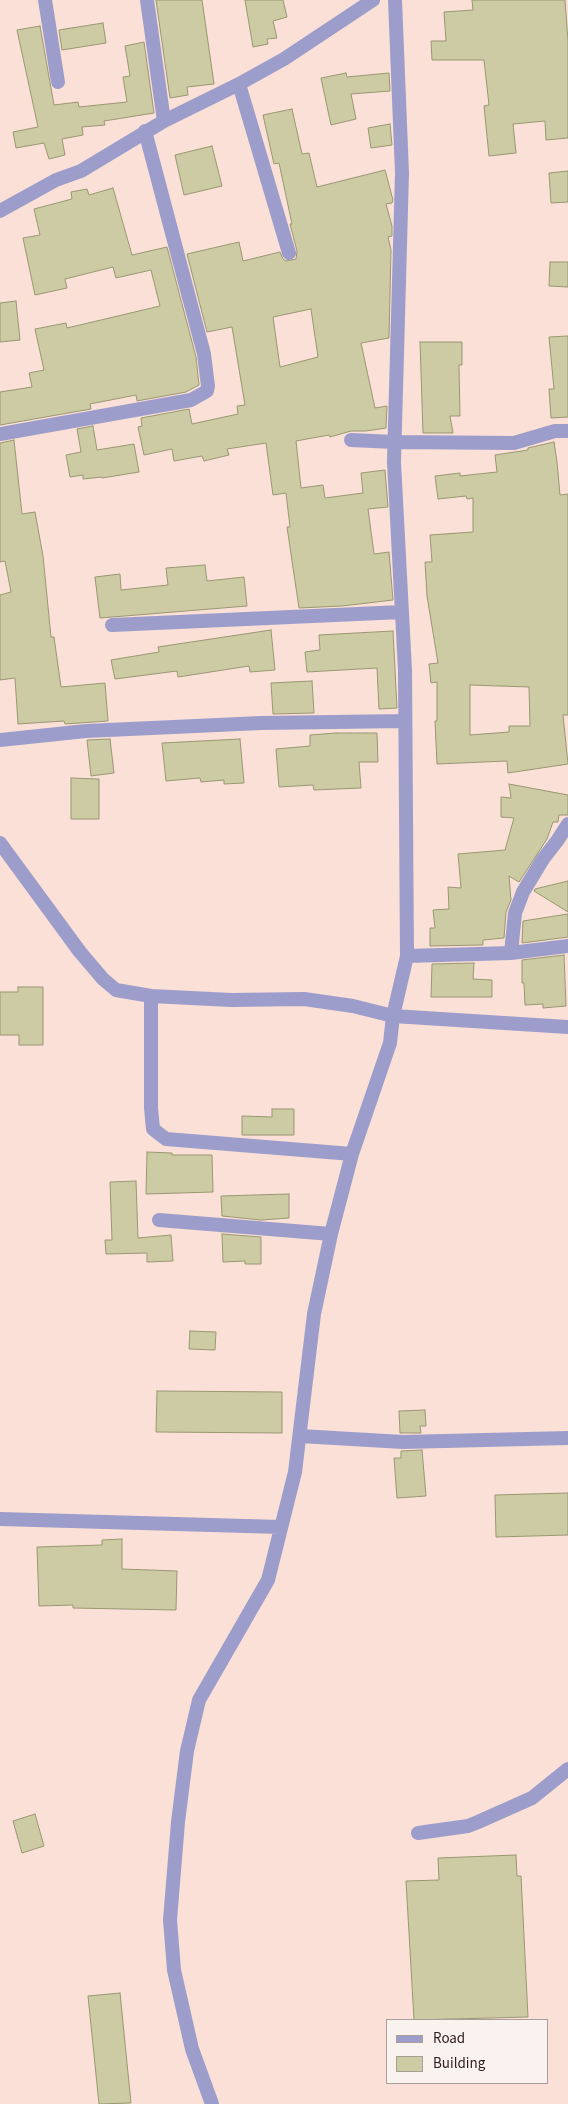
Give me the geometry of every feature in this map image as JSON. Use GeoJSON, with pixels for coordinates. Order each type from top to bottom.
{"type":"FeatureCollection","features":[{"type":"Feature","properties":{"kind":"street"},"geometry":{"type":"LineString","coordinates":[[45,0],[58,82]]}},
{"type":"Feature","properties":{"kind":"street"},"geometry":{"type":"LineString","coordinates":[[147,0],[164,121]]}},
{"type":"Feature","properties":{"kind":"street"},"geometry":{"type":"LineString","coordinates":[[0,211],[56,180],[80,171],[145,131],[239,84],[284,59],[373,0]]}},
{"type":"Feature","properties":{"kind":"street"},"geometry":{"type":"LineString","coordinates":[[212,2104],[192,2049],[174,1970],[170,1920],[178,1822],[188,1751],[200,1700],[268,1580],[295,1472],[314,1314],[331,1234],[352,1154],[390,1043],[393,1016],[407,956],[406,721],[394,462],[402,173],[395,0]]}},
{"type":"Feature","properties":{"kind":"street"},"geometry":{"type":"LineString","coordinates":[[239,84],[289,253]]}},
{"type":"Feature","properties":{"kind":"street"},"geometry":{"type":"LineString","coordinates":[[0,434],[191,400],[207,391],[204,354],[145,131]]}},
{"type":"Feature","properties":{"kind":"street"},"geometry":{"type":"LineString","coordinates":[[351,440],[514,443],[555,431],[568,431]]}},
{"type":"Feature","properties":{"kind":"street"},"geometry":{"type":"LineString","coordinates":[[112,625],[402,612]]}},
{"type":"Feature","properties":{"kind":"street"},"geometry":{"type":"LineString","coordinates":[[0,740],[95,731],[261,724],[406,721]]}},
{"type":"Feature","properties":{"kind":"street"},"geometry":{"type":"LineString","coordinates":[[511,953],[515,913],[523,892],[543,858],[558,841],[568,824]]}},
{"type":"Feature","properties":{"kind":"street"},"geometry":{"type":"LineString","coordinates":[[0,843],[80,952],[103,979],[116,990],[151,996],[231,1000],[304,999],[354,1006],[393,1016],[568,1027]]}},
{"type":"Feature","properties":{"kind":"street"},"geometry":{"type":"LineString","coordinates":[[407,956],[511,953],[568,946]]}},
{"type":"Feature","properties":{"kind":"street"},"geometry":{"type":"LineString","coordinates":[[151,996],[151,1108],[153,1129],[166,1139],[352,1154]]}},
{"type":"Feature","properties":{"kind":"street"},"geometry":{"type":"LineString","coordinates":[[159,1220],[331,1234]]}},
{"type":"Feature","properties":{"kind":"street"},"geometry":{"type":"LineString","coordinates":[[300,1436],[403,1442],[568,1438]]}},
{"type":"Feature","properties":{"kind":"street"},"geometry":{"type":"LineString","coordinates":[[0,1519],[281,1527]]}},
{"type":"Feature","properties":{"kind":"street"},"geometry":{"type":"LineString","coordinates":[[418,1833],[468,1826],[532,1798],[568,1769]]}},
{"type":"Feature","properties":{"kind":"building"},"geometry":{"type":"Polygon","coordinates":[[[156,0],[202,0],[214,84],[187,87],[188,95],[170,98],[156,0]]]}},
{"type":"Feature","properties":{"kind":"building"},"geometry":{"type":"Polygon","coordinates":[[[245,0],[283,0],[287,17],[273,21],[277,38],[267,39],[268,44],[253,47],[245,0]]]}},
{"type":"Feature","properties":{"kind":"building"},"geometry":{"type":"Polygon","coordinates":[[[472,0],[565,0],[568,41],[568,138],[546,140],[545,121],[513,124],[516,153],[489,156],[484,106],[489,105],[484,60],[432,60],[431,41],[446,41],[444,12],[473,10],[472,0]]]}},
{"type":"Feature","properties":{"kind":"building"},"geometry":{"type":"Polygon","coordinates":[[[103,23],[106,43],[62,50],[59,30],[103,23]]]}},
{"type":"Feature","properties":{"kind":"building"},"geometry":{"type":"Polygon","coordinates":[[[40,26],[54,105],[78,102],[79,107],[127,102],[123,77],[130,76],[125,46],[144,42],[154,113],[104,121],[105,125],[82,127],[83,135],[62,139],[65,155],[49,159],[44,143],[16,148],[13,132],[38,127],[17,30],[40,26]]]}},
{"type":"Feature","properties":{"kind":"building"},"geometry":{"type":"Polygon","coordinates":[[[346,73],[347,77],[389,73],[390,91],[351,94],[356,119],[331,125],[321,78],[346,73]]]}},
{"type":"Feature","properties":{"kind":"building"},"geometry":{"type":"Polygon","coordinates":[[[292,109],[302,154],[309,153],[317,187],[385,170],[393,200],[392,203],[386,204],[392,226],[392,236],[388,237],[391,250],[389,338],[361,343],[375,408],[387,406],[386,428],[351,431],[330,437],[329,435],[296,441],[301,488],[323,485],[325,498],[363,493],[361,473],[385,470],[388,507],[368,509],[374,554],[389,552],[393,600],[342,606],[299,608],[287,527],[290,527],[286,493],[273,495],[266,443],[227,449],[229,455],[204,461],[202,456],[174,461],[172,449],[144,455],[138,427],[142,426],[141,418],[189,409],[192,424],[238,414],[237,406],[245,405],[232,327],[207,332],[187,254],[239,242],[243,261],[280,252],[286,261],[296,259],[297,251],[279,163],[274,164],[263,115],[292,109]],[[311,309],[273,317],[280,367],[318,357],[311,309]]]}},
{"type":"Feature","properties":{"kind":"building"},"geometry":{"type":"Polygon","coordinates":[[[390,124],[392,145],[371,148],[368,128],[390,124]]]}},
{"type":"Feature","properties":{"kind":"building"},"geometry":{"type":"Polygon","coordinates":[[[212,146],[222,186],[184,195],[175,155],[212,146]]]}},
{"type":"Feature","properties":{"kind":"building"},"geometry":{"type":"Polygon","coordinates":[[[568,171],[568,202],[551,203],[549,173],[568,171]]]}},
{"type":"Feature","properties":{"kind":"building"},"geometry":{"type":"Polygon","coordinates":[[[113,188],[132,255],[167,247],[196,357],[199,385],[186,392],[137,401],[136,395],[90,404],[91,409],[0,425],[0,392],[32,387],[29,373],[44,370],[35,329],[66,323],[67,328],[160,306],[151,270],[116,278],[113,267],[65,279],[67,288],[35,295],[23,238],[40,235],[34,209],[72,199],[71,192],[87,189],[89,195],[113,188]]]}},
{"type":"Feature","properties":{"kind":"building"},"geometry":{"type":"Polygon","coordinates":[[[550,262],[568,262],[568,287],[549,286],[550,262]]]}},
{"type":"Feature","properties":{"kind":"building"},"geometry":{"type":"Polygon","coordinates":[[[16,301],[20,340],[0,342],[0,303],[16,301]]]}},
{"type":"Feature","properties":{"kind":"building"},"geometry":{"type":"Polygon","coordinates":[[[568,336],[568,417],[551,418],[549,389],[554,389],[549,337],[568,336]]]}},
{"type":"Feature","properties":{"kind":"building"},"geometry":{"type":"Polygon","coordinates":[[[420,342],[462,342],[462,365],[459,365],[460,416],[450,416],[453,433],[423,433],[420,342]]]}},
{"type":"Feature","properties":{"kind":"building"},"geometry":{"type":"Polygon","coordinates":[[[93,426],[97,450],[134,444],[139,472],[102,478],[83,479],[83,475],[70,477],[66,455],[81,452],[77,429],[93,426]]]}},
{"type":"Feature","properties":{"kind":"building"},"geometry":{"type":"Polygon","coordinates":[[[14,440],[22,514],[35,512],[43,556],[51,637],[54,637],[61,687],[105,683],[108,721],[65,724],[64,721],[18,724],[15,678],[0,680],[0,595],[11,592],[5,561],[0,562],[0,443],[14,440]]]}},
{"type":"Feature","properties":{"kind":"building"},"geometry":{"type":"Polygon","coordinates":[[[554,442],[560,495],[568,494],[568,715],[563,715],[568,764],[508,773],[507,761],[437,764],[435,721],[437,721],[437,682],[431,683],[429,664],[438,663],[427,596],[425,562],[432,562],[430,535],[473,532],[473,498],[467,499],[466,496],[438,499],[435,476],[460,473],[460,476],[497,472],[495,455],[528,450],[528,448],[554,442]],[[470,685],[470,735],[509,732],[509,726],[530,726],[529,687],[470,685]]]}},
{"type":"Feature","properties":{"kind":"building"},"geometry":{"type":"Polygon","coordinates":[[[205,565],[207,581],[244,577],[247,606],[100,618],[95,577],[120,574],[121,590],[168,585],[166,568],[205,565]]]}},
{"type":"Feature","properties":{"kind":"building"},"geometry":{"type":"Polygon","coordinates":[[[271,630],[275,670],[250,672],[249,666],[178,677],[177,671],[115,679],[111,660],[159,652],[158,647],[271,630]]]}},
{"type":"Feature","properties":{"kind":"building"},"geometry":{"type":"Polygon","coordinates":[[[393,631],[397,708],[379,709],[377,668],[307,672],[305,652],[320,650],[319,635],[393,631]]]}},
{"type":"Feature","properties":{"kind":"building"},"geometry":{"type":"Polygon","coordinates":[[[312,681],[314,713],[273,714],[271,683],[312,681]]]}},
{"type":"Feature","properties":{"kind":"building"},"geometry":{"type":"Polygon","coordinates":[[[377,733],[378,762],[359,762],[361,788],[314,790],[313,785],[279,787],[276,749],[310,746],[310,735],[377,733]]]}},
{"type":"Feature","properties":{"kind":"building"},"geometry":{"type":"Polygon","coordinates":[[[110,739],[114,773],[91,776],[87,740],[110,739]]]}},
{"type":"Feature","properties":{"kind":"building"},"geometry":{"type":"Polygon","coordinates":[[[240,739],[244,783],[224,784],[224,780],[201,782],[200,778],[166,781],[162,743],[240,739]]]}},
{"type":"Feature","properties":{"kind":"building"},"geometry":{"type":"Polygon","coordinates":[[[71,778],[99,779],[99,819],[71,819],[71,778]]]}},
{"type":"Feature","properties":{"kind":"building"},"geometry":{"type":"Polygon","coordinates":[[[509,784],[568,795],[568,815],[559,815],[558,822],[553,822],[547,839],[519,882],[509,876],[511,900],[506,912],[504,938],[483,940],[483,945],[430,946],[430,928],[435,928],[433,910],[449,909],[448,887],[461,888],[458,854],[505,850],[514,818],[501,817],[501,797],[511,798],[509,784]]]}},
{"type":"Feature","properties":{"kind":"building"},"geometry":{"type":"Polygon","coordinates":[[[568,881],[568,912],[534,891],[535,889],[568,881]]]}},
{"type":"Feature","properties":{"kind":"building"},"geometry":{"type":"Polygon","coordinates":[[[568,914],[568,937],[522,943],[523,921],[568,914]]]}},
{"type":"Feature","properties":{"kind":"building"},"geometry":{"type":"Polygon","coordinates":[[[564,955],[566,1006],[543,1008],[543,1004],[525,1005],[524,983],[522,983],[522,960],[564,955]]]}},
{"type":"Feature","properties":{"kind":"building"},"geometry":{"type":"Polygon","coordinates":[[[474,963],[473,979],[492,980],[492,997],[431,997],[432,964],[474,963]]]}},
{"type":"Feature","properties":{"kind":"building"},"geometry":{"type":"Polygon","coordinates":[[[18,987],[43,987],[43,1045],[19,1045],[19,1035],[0,1035],[0,992],[18,992],[18,987]]]}},
{"type":"Feature","properties":{"kind":"building"},"geometry":{"type":"Polygon","coordinates":[[[272,1109],[294,1109],[294,1135],[242,1135],[242,1116],[272,1117],[272,1109]]]}},
{"type":"Feature","properties":{"kind":"building"},"geometry":{"type":"Polygon","coordinates":[[[147,1152],[172,1153],[172,1155],[212,1155],[213,1192],[146,1194],[147,1152]]]}},
{"type":"Feature","properties":{"kind":"building"},"geometry":{"type":"Polygon","coordinates":[[[136,1181],[138,1238],[171,1235],[173,1261],[147,1262],[147,1253],[106,1254],[105,1240],[112,1240],[110,1182],[136,1181]]]}},
{"type":"Feature","properties":{"kind":"building"},"geometry":{"type":"Polygon","coordinates":[[[289,1194],[289,1218],[261,1220],[222,1216],[221,1196],[289,1194]]]}},
{"type":"Feature","properties":{"kind":"building"},"geometry":{"type":"Polygon","coordinates":[[[222,1234],[261,1237],[261,1264],[245,1264],[245,1261],[223,1262],[222,1234]]]}},
{"type":"Feature","properties":{"kind":"building"},"geometry":{"type":"Polygon","coordinates":[[[190,1331],[216,1332],[215,1350],[189,1349],[190,1331]]]}},
{"type":"Feature","properties":{"kind":"building"},"geometry":{"type":"Polygon","coordinates":[[[157,1391],[282,1392],[282,1433],[156,1432],[157,1391]]]}},
{"type":"Feature","properties":{"kind":"building"},"geometry":{"type":"Polygon","coordinates":[[[425,1410],[426,1426],[420,1426],[421,1433],[400,1433],[399,1411],[425,1410]]]}},
{"type":"Feature","properties":{"kind":"building"},"geometry":{"type":"Polygon","coordinates":[[[422,1450],[426,1496],[397,1498],[394,1458],[401,1458],[401,1451],[422,1450]]]}},
{"type":"Feature","properties":{"kind":"building"},"geometry":{"type":"Polygon","coordinates":[[[568,1493],[568,1535],[496,1537],[495,1495],[568,1493]]]}},
{"type":"Feature","properties":{"kind":"building"},"geometry":{"type":"Polygon","coordinates":[[[122,1539],[122,1569],[177,1571],[176,1610],[73,1608],[73,1605],[39,1606],[37,1547],[102,1545],[102,1540],[122,1539]]]}},
{"type":"Feature","properties":{"kind":"building"},"geometry":{"type":"Polygon","coordinates":[[[35,1814],[44,1846],[22,1853],[13,1821],[35,1814]]]}},
{"type":"Feature","properties":{"kind":"building"},"geometry":{"type":"Polygon","coordinates":[[[516,1855],[517,1876],[521,1876],[528,2017],[414,2019],[406,1881],[439,1880],[438,1858],[516,1855]]]}},
{"type":"Feature","properties":{"kind":"building"},"geometry":{"type":"Polygon","coordinates":[[[120,1993],[131,2103],[99,2104],[88,1996],[120,1993]]]}}]}
